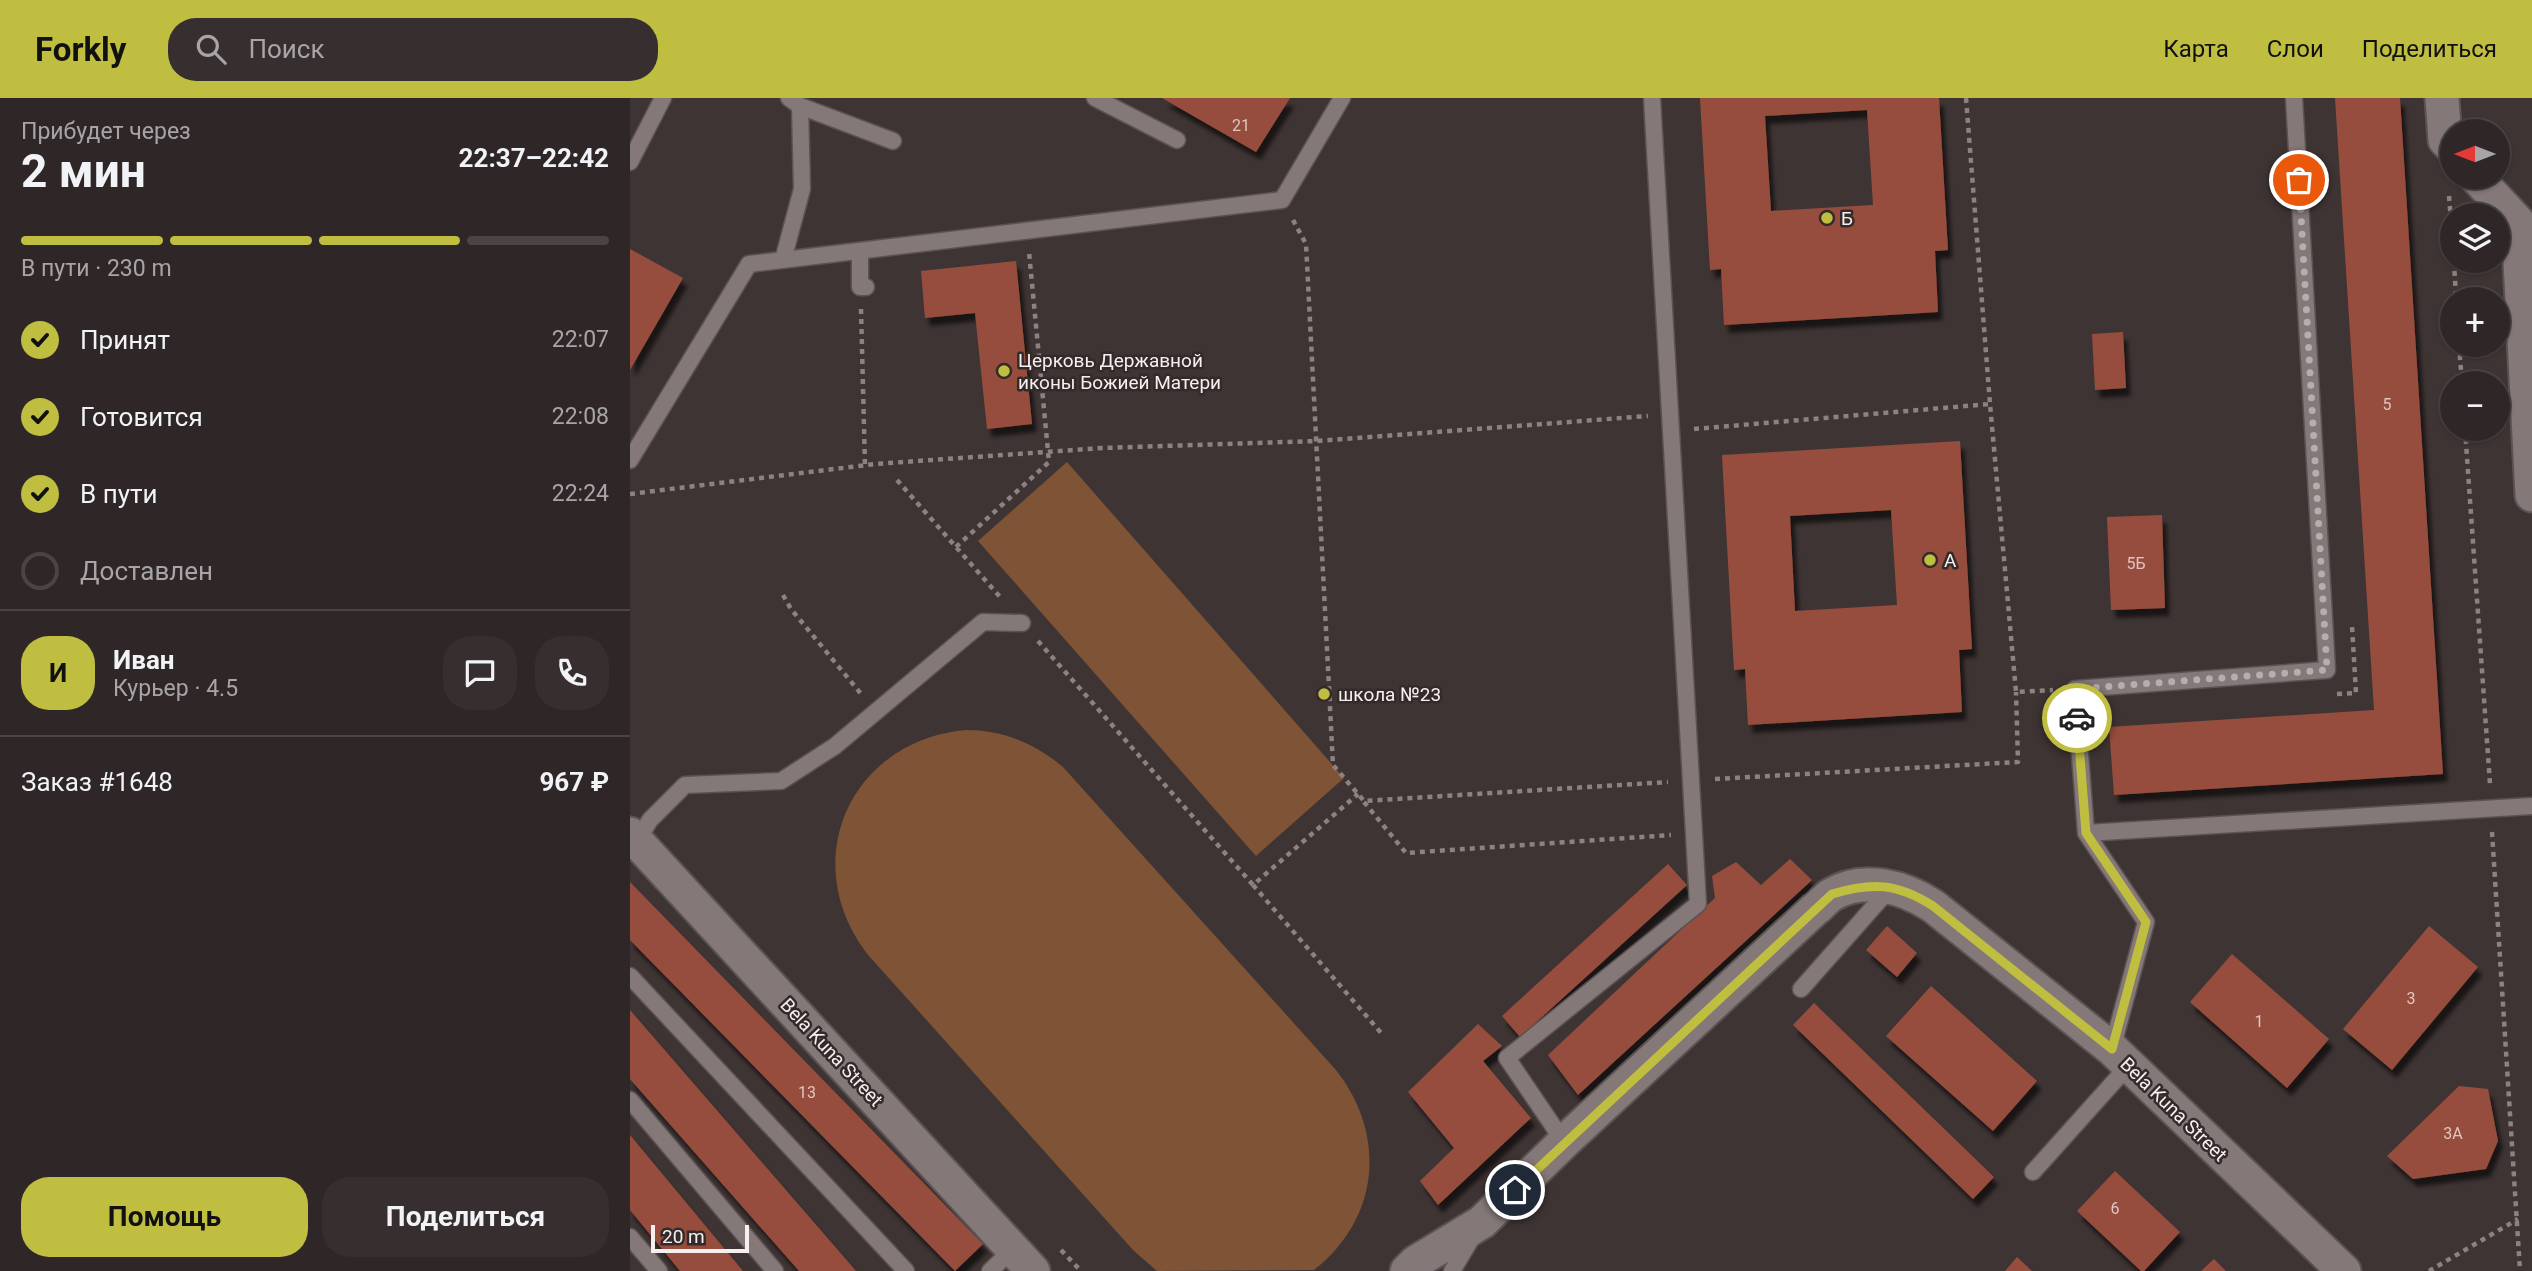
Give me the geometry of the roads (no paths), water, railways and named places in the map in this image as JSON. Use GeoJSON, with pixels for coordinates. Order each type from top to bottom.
{"type":"FeatureCollection","features":[{"type":"Feature","properties":{"kind":"street"},"geometry":{"type":"LineString","coordinates":[[2442,98],[2444,119]]}},
{"type":"Feature","properties":{"kind":"street"},"geometry":{"type":"LineString","coordinates":[[2487,189],[2518,222],[2532,495]]}},
{"type":"Feature","properties":{"kind":"street","name":"Bela Kuna Street"},"geometry":{"type":"LineString","coordinates":[[633,837],[1012,1264]]}},
{"type":"Feature","properties":{"kind":"street","name":"Bela Kuna Street"},"geometry":{"type":"LineString","coordinates":[[1407,1271],[1416,1262],[1482,1222],[1564,1142],[1832,894],[1859,886],[1892,886],[1916,895],[1933,906],[2120,1057],[2344,1271]]}},
{"type":"Feature","properties":{"kind":"lane"},"geometry":{"type":"LineString","coordinates":[[630,162],[663,98]]}},
{"type":"Feature","properties":{"kind":"lane"},"geometry":{"type":"LineString","coordinates":[[1095,98],[1177,139]]}},
{"type":"Feature","properties":{"kind":"lane"},"geometry":{"type":"LineString","coordinates":[[630,460],[749,264],[1282,200],[1342,98]]}},
{"type":"Feature","properties":{"kind":"lane"},"geometry":{"type":"LineString","coordinates":[[1564,1142],[1507,1058],[1698,904],[1652,98]]}},
{"type":"Feature","properties":{"kind":"lane"},"geometry":{"type":"LineString","coordinates":[[2033,1172],[2120,1057],[2146,922],[2086,833],[2075,689],[2327,670],[2294,98]]}},
{"type":"Feature","properties":{"kind":"lane"},"geometry":{"type":"LineString","coordinates":[[783,260],[802,189],[794,102],[893,141]]}},
{"type":"Feature","properties":{"kind":"lane"},"geometry":{"type":"LineString","coordinates":[[860,251],[863,287]]}},
{"type":"Feature","properties":{"kind":"lane"},"geometry":{"type":"LineString","coordinates":[[633,837],[685,785],[781,781],[835,746],[983,622],[1022,623]]}},
{"type":"Feature","properties":{"kind":"lane"},"geometry":{"type":"LineString","coordinates":[[2086,833],[2532,806]]}},
{"type":"Feature","properties":{"kind":"lane"},"geometry":{"type":"LineString","coordinates":[[1801,989],[1892,886]]}},
{"type":"Feature","properties":{"kind":"lane"},"geometry":{"type":"LineString","coordinates":[[630,976],[906,1271]]}},
{"type":"Feature","properties":{"kind":"lane"},"geometry":{"type":"LineString","coordinates":[[630,1100],[775,1271]]}},
{"type":"Feature","properties":{"kind":"lane"},"geometry":{"type":"LineString","coordinates":[[1452,1271],[1482,1222]]}},
{"type":"Feature","properties":{"kind":"lane"},"geometry":{"type":"LineString","coordinates":[[630,1237],[659,1271]]}},
{"type":"Feature","properties":{"kind":"place","name":"Б"},"geometry":{"type":"Point","coordinates":[1827,218]}},
{"type":"Feature","properties":{"kind":"place","name":"Церковь Державной иконы Божией Матери"},"geometry":{"type":"Point","coordinates":[1004,371]}},
{"type":"Feature","properties":{"kind":"place","name":"А"},"geometry":{"type":"Point","coordinates":[1930,560]}},
{"type":"Feature","properties":{"kind":"place","name":"школа №23"},"geometry":{"type":"Point","coordinates":[1324,694]}}]}
